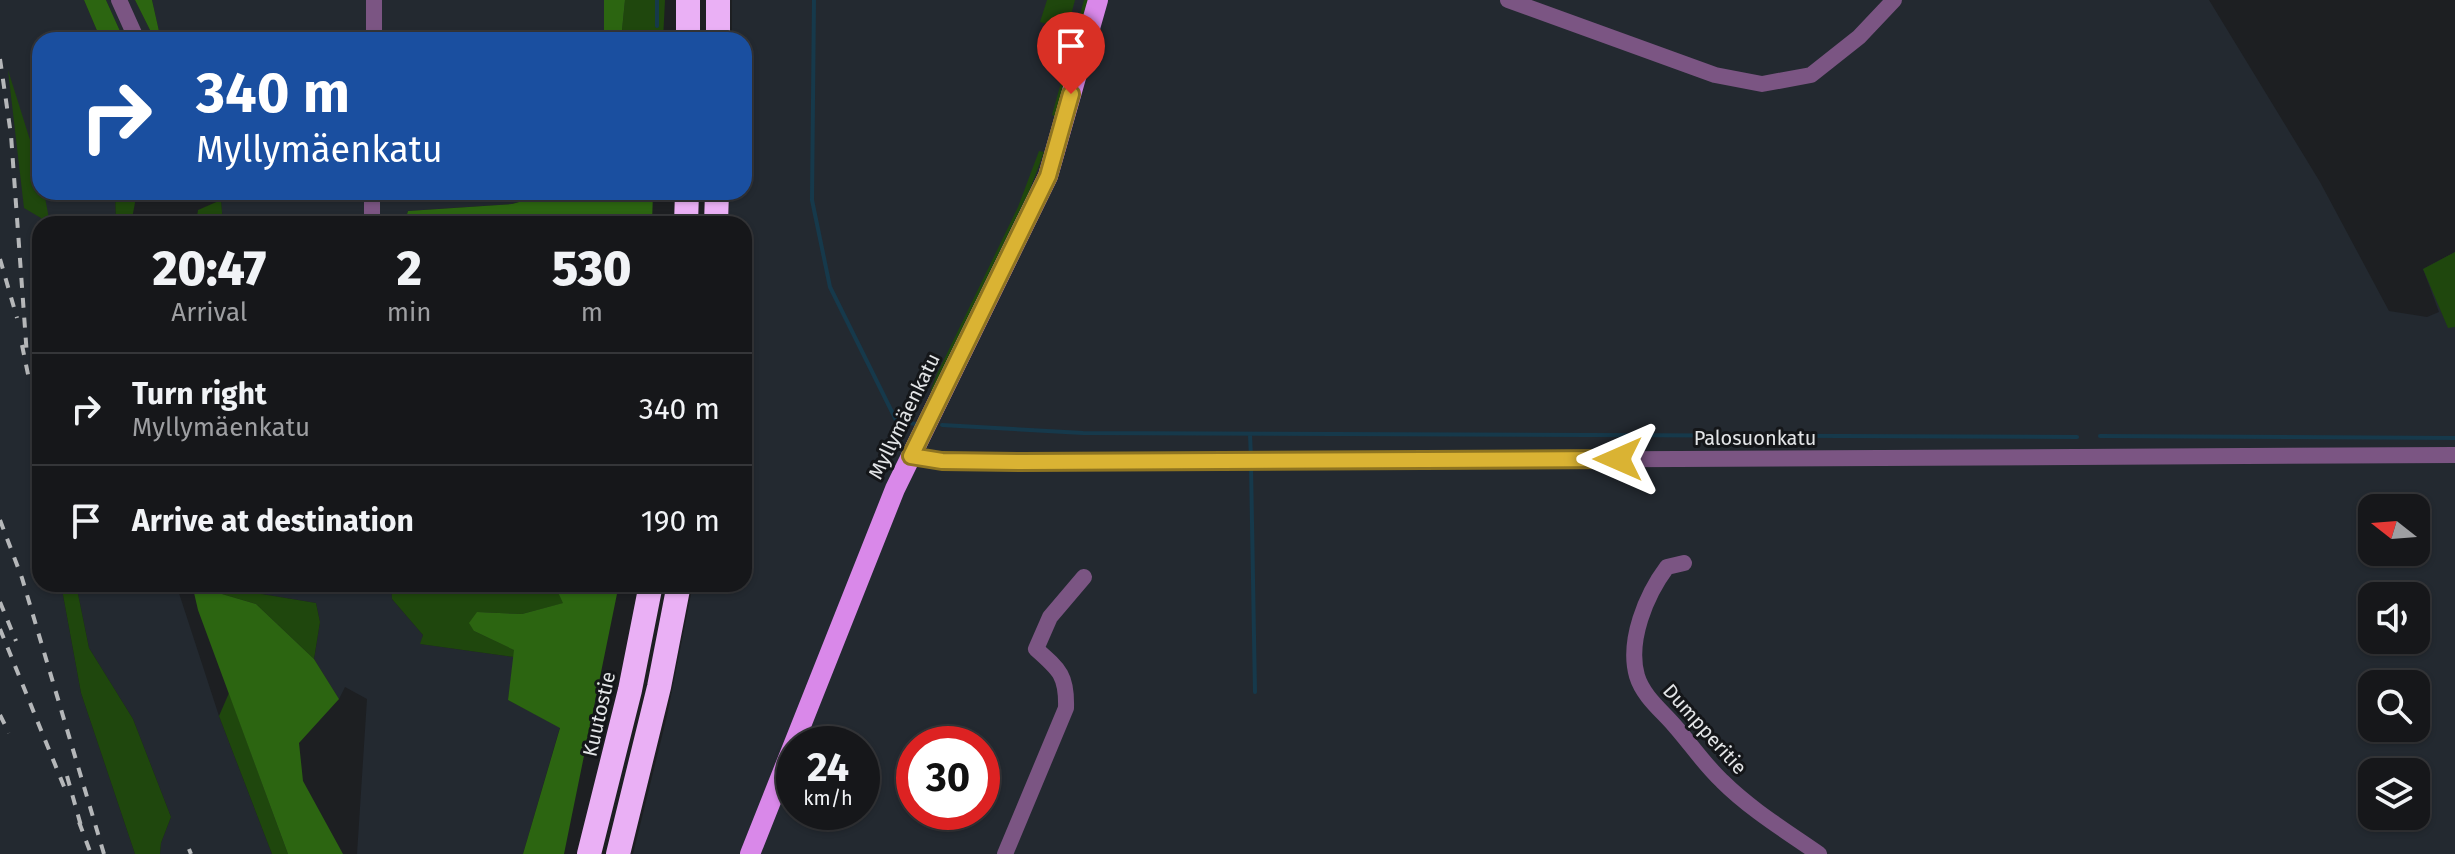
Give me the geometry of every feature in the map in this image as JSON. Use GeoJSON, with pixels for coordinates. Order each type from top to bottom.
{"type":"FeatureCollection","features":[{"type":"Feature","properties":{"kind":"highway"},"geometry":{"type":"LineString","coordinates":[[688,0],[688,32]]}},
{"type":"Feature","properties":{"kind":"highway"},"geometry":{"type":"LineString","coordinates":[[718,0],[718,32]]}},
{"type":"Feature","properties":{"kind":"highway","name":"Kuutostie"},"geometry":{"type":"LineString","coordinates":[[589,854],[630,690],[649,592]]}},
{"type":"Feature","properties":{"kind":"highway"},"geometry":{"type":"LineString","coordinates":[[618,854],[659,687],[677,592]]}},
{"type":"Feature","properties":{"kind":"main road","name":"Myllymäenkatu"},"geometry":{"type":"LineString","coordinates":[[750,854],[858,580],[911,456],[1048,176],[1098,0]]}},
{"type":"Feature","properties":{"kind":"street"},"geometry":{"type":"LineString","coordinates":[[119,0],[133,32]]}},
{"type":"Feature","properties":{"kind":"street"},"geometry":{"type":"LineString","coordinates":[[374,0],[374,32]]}},
{"type":"Feature","properties":{"kind":"street"},"geometry":{"type":"LineString","coordinates":[[1508,0],[1715,75],[1762,84],[1811,75],[1859,37],[1894,0]]}},
{"type":"Feature","properties":{"kind":"street","name":"Palosuonkatu"},"geometry":{"type":"LineString","coordinates":[[911,456],[942,461],[1076,462],[2455,455]]}},
{"type":"Feature","properties":{"kind":"street","name":"Dumpperitie"},"geometry":{"type":"LineString","coordinates":[[1684,563],[1667,567],[1655,582],[1639,624],[1635,655],[1637,676],[1647,695],[1722,781],[1819,854]]}},
{"type":"Feature","properties":{"kind":"street"},"geometry":{"type":"LineString","coordinates":[[1005,854],[1066,708],[1067,686],[1053,664],[1036,649],[1050,617],[1084,577]]}},
{"type":"Feature","properties":{"kind":"shaded area"},"geometry":{"type":"Polygon","coordinates":[[[0,0],[84,0],[98,32],[32,32],[32,200],[115,200],[116,216],[32,216],[32,592],[62,592],[81,693],[135,854],[0,854],[0,0]]]}},
{"type":"Feature","properties":{"kind":"shaded area"},"geometry":{"type":"Polygon","coordinates":[[[106,0],[135,0],[151,32],[120,32],[106,0]]]}},
{"type":"Feature","properties":{"kind":"shaded area"},"geometry":{"type":"Polygon","coordinates":[[[152,0],[604,0],[604,32],[159,32],[152,0]]]}},
{"type":"Feature","properties":{"kind":"shaded area"},"geometry":{"type":"Polygon","coordinates":[[[732,0],[2209,0],[2320,182],[2389,311],[2427,317],[2439,312],[2423,269],[2455,252],[2455,854],[633,854],[667,716],[691,592],[752,592],[752,216],[728,216],[730,200],[752,200],[752,32],[732,32],[732,0]]]}},
{"type":"Feature","properties":{"kind":"shaded area"},"geometry":{"type":"Polygon","coordinates":[[[221,200],[526,200],[512,204],[408,211],[406,216],[222,216],[221,200]]]}},
{"type":"Feature","properties":{"kind":"shaded area"},"geometry":{"type":"Polygon","coordinates":[[[78,592],[179,592],[219,716],[272,854],[160,854],[171,817],[133,719],[89,648],[78,592]]]}},
{"type":"Feature","properties":{"kind":"shaded area"},"geometry":{"type":"Polygon","coordinates":[[[250,592],[392,592],[392,599],[423,635],[421,644],[514,657],[508,700],[560,727],[523,854],[357,854],[367,699],[345,687],[339,699],[314,659],[320,622],[316,603],[250,592]]]}},
{"type":"Feature","properties":{"kind":"green space"},"geometry":{"type":"Polygon","coordinates":[[[84,0],[106,0],[120,32],[98,32],[84,0]]]}},
{"type":"Feature","properties":{"kind":"green space"},"geometry":{"type":"Polygon","coordinates":[[[135,0],[152,0],[159,32],[151,32],[135,0]]]}},
{"type":"Feature","properties":{"kind":"green space"},"geometry":{"type":"Polygon","coordinates":[[[604,0],[625,0],[622,32],[604,32],[604,0]]]}},
{"type":"Feature","properties":{"kind":"green space"},"geometry":{"type":"Polygon","coordinates":[[[625,0],[665,0],[663,32],[622,32],[625,0]]]}},
{"type":"Feature","properties":{"kind":"green space"},"geometry":{"type":"Polygon","coordinates":[[[1047,0],[1075,0],[1067,30],[1040,22],[1047,0]]]}},
{"type":"Feature","properties":{"kind":"green space"},"geometry":{"type":"Polygon","coordinates":[[[1084,0],[1092,0],[1057,117],[1052,115],[1084,0]]]}},
{"type":"Feature","properties":{"kind":"green space"},"geometry":{"type":"Polygon","coordinates":[[[8,70],[32,146],[32,200],[46,200],[48,216],[38,216],[24,208],[8,70]]]}},
{"type":"Feature","properties":{"kind":"green space"},"geometry":{"type":"Polygon","coordinates":[[[1039,151],[1044,152],[1019,219],[932,394],[937,374],[1018,207],[1039,151]]]}},
{"type":"Feature","properties":{"kind":"green space"},"geometry":{"type":"Polygon","coordinates":[[[115,200],[136,200],[132,216],[116,216],[115,200]]]}},
{"type":"Feature","properties":{"kind":"green space"},"geometry":{"type":"Polygon","coordinates":[[[221,200],[222,216],[197,216],[198,210],[221,200]]]}},
{"type":"Feature","properties":{"kind":"green space"},"geometry":{"type":"Polygon","coordinates":[[[526,200],[653,200],[652,216],[406,216],[408,211],[512,204],[526,200]]]}},
{"type":"Feature","properties":{"kind":"green space"},"geometry":{"type":"Polygon","coordinates":[[[2455,252],[2455,327],[2448,328],[2423,269],[2455,252]]]}},
{"type":"Feature","properties":{"kind":"green space"},"geometry":{"type":"Polygon","coordinates":[[[62,592],[78,592],[89,648],[133,719],[171,817],[160,854],[135,854],[81,693],[62,592]]]}},
{"type":"Feature","properties":{"kind":"green space"},"geometry":{"type":"Polygon","coordinates":[[[194,592],[222,592],[256,604],[314,659],[339,699],[299,743],[303,781],[343,854],[288,854],[194,592]]]}},
{"type":"Feature","properties":{"kind":"green space"},"geometry":{"type":"Polygon","coordinates":[[[250,592],[316,603],[320,622],[314,659],[256,604],[222,594],[250,592]]]}},
{"type":"Feature","properties":{"kind":"green space"},"geometry":{"type":"Polygon","coordinates":[[[392,592],[558,592],[564,603],[522,614],[477,612],[474,631],[515,650],[514,657],[420,644],[423,635],[392,599],[392,592]]]}},
{"type":"Feature","properties":{"kind":"green space"},"geometry":{"type":"Polygon","coordinates":[[[558,592],[617,592],[564,854],[523,854],[560,728],[508,700],[514,650],[474,631],[469,623],[477,612],[522,614],[563,603],[558,592]]]}},
{"type":"Feature","properties":{"kind":"green space"},"geometry":{"type":"Polygon","coordinates":[[[229,693],[288,854],[272,854],[219,716],[229,693]]]}},
{"type":"Feature","properties":{"kind":"waterway"},"geometry":{"type":"LineString","coordinates":[[657,0],[657,26]]}},
{"type":"Feature","properties":{"kind":"waterway"},"geometry":{"type":"LineString","coordinates":[[814,0],[812,200],[830,287],[897,422],[917,424]]}},
{"type":"Feature","properties":{"kind":"waterway"},"geometry":{"type":"LineString","coordinates":[[942,425],[1083,433],[2077,437]]}},
{"type":"Feature","properties":{"kind":"waterway"},"geometry":{"type":"LineString","coordinates":[[1250,434],[1251,458]]}},
{"type":"Feature","properties":{"kind":"waterway"},"geometry":{"type":"LineString","coordinates":[[2100,436],[2455,438]]}},
{"type":"Feature","properties":{"kind":"waterway"},"geometry":{"type":"LineString","coordinates":[[1251,466],[1255,692]]}},
{"type":"Feature","properties":{"kind":"railway"},"geometry":{"type":"LineString","coordinates":[[0,59],[11,135],[27,356]]}},
{"type":"Feature","properties":{"kind":"railway"},"geometry":{"type":"LineString","coordinates":[[0,259],[17,318]]}},
{"type":"Feature","properties":{"kind":"railway"},"geometry":{"type":"LineString","coordinates":[[22,345],[30,384]]}},
{"type":"Feature","properties":{"kind":"railway"},"geometry":{"type":"LineString","coordinates":[[0,520],[22,578],[104,854]]}},
{"type":"Feature","properties":{"kind":"railway"},"geometry":{"type":"LineString","coordinates":[[0,602],[16,641]]}},
{"type":"Feature","properties":{"kind":"railway"},"geometry":{"type":"LineString","coordinates":[[0,629],[65,789]]}},
{"type":"Feature","properties":{"kind":"railway"},"geometry":{"type":"LineString","coordinates":[[0,715],[9,733]]}},
{"type":"Feature","properties":{"kind":"railway"},"geometry":{"type":"LineString","coordinates":[[67,776],[83,833]]}},
{"type":"Feature","properties":{"kind":"railway"},"geometry":{"type":"LineString","coordinates":[[79,822],[91,854]]}},
{"type":"Feature","properties":{"kind":"railway"},"geometry":{"type":"LineString","coordinates":[[189,849],[191,854]]}},
{"type":"Feature","properties":{"kind":"route"},"geometry":{"type":"LineString","coordinates":[[1071,94],[1048,176],[911,456],[942,461],[1022,462],[1618,459]]}}]}
